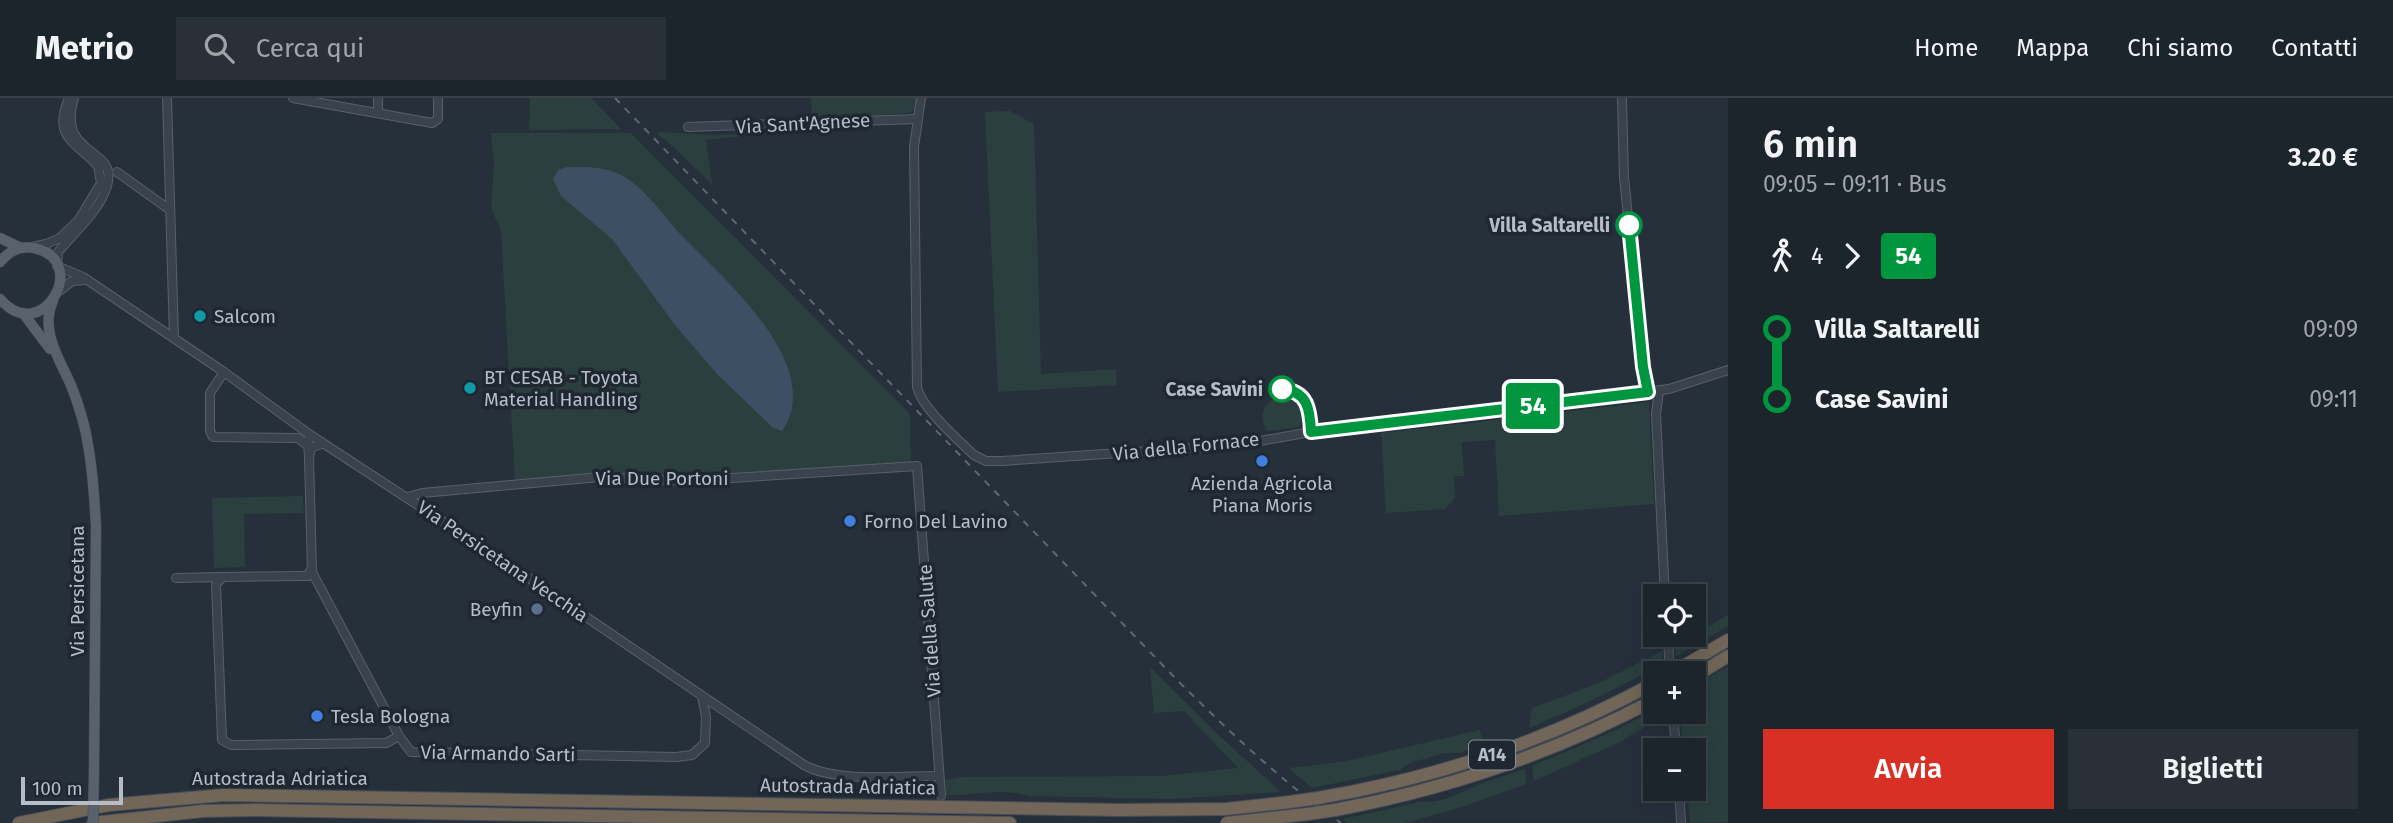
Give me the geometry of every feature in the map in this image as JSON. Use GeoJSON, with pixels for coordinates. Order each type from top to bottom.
{"type":"FeatureCollection","features":[{"type":"Feature","properties":{"kind":"highway"},"geometry":{"type":"LineString","coordinates":[[1692,661],[1728,640]]}},
{"type":"Feature","properties":{"kind":"highway"},"geometry":{"type":"LineString","coordinates":[[1706,670],[1728,656]]}},
{"type":"Feature","properties":{"kind":"highway","name":"Autostrada Adriatica"},"geometry":{"type":"LineString","coordinates":[[19,823],[109,806],[224,795],[1119,810],[1226,809],[1318,798],[1411,779],[1503,751],[1595,713],[1643,689]]}},
{"type":"Feature","properties":{"kind":"highway","name":"A14"},"geometry":{"type":"LineString","coordinates":[[1227,823],[1335,810],[1416,793],[1512,764],[1585,734],[1643,705]]}},
{"type":"Feature","properties":{"kind":"highway","name":"Autostrada Adriatica"},"geometry":{"type":"LineString","coordinates":[[93,823],[203,811],[253,810],[1010,823]]}},
{"type":"Feature","properties":{"kind":"main road"},"geometry":{"type":"LineString","coordinates":[[0,238],[46,253],[57,266]]}},
{"type":"Feature","properties":{"kind":"main road"},"geometry":{"type":"LineString","coordinates":[[0,262],[8,253],[25,247]]}},
{"type":"Feature","properties":{"kind":"main road","name":"Via Persicetana"},"geometry":{"type":"LineString","coordinates":[[57,266],[60,279],[47,321],[60,364],[79,407],[94,489],[96,526],[93,823]]}},
{"type":"Feature","properties":{"kind":"main road"},"geometry":{"type":"LineString","coordinates":[[0,299],[13,310],[23,313],[39,311],[55,297]]}},
{"type":"Feature","properties":{"kind":"main road","name":"Via Persicetana"},"geometry":{"type":"LineString","coordinates":[[23,313],[60,364]]}},
{"type":"Feature","properties":{"kind":"street"},"geometry":{"type":"LineString","coordinates":[[25,247],[46,244],[67,232],[89,205],[101,183],[98,166],[70,143],[65,133],[63,116],[69,98]]}},
{"type":"Feature","properties":{"kind":"street"},"geometry":{"type":"LineString","coordinates":[[57,266],[58,252],[78,230],[108,184],[107,171],[102,160],[80,143],[72,131],[69,114],[74,98]]}},
{"type":"Feature","properties":{"kind":"street"},"geometry":{"type":"LineString","coordinates":[[167,98],[174,338]]}},
{"type":"Feature","properties":{"kind":"street"},"geometry":{"type":"LineString","coordinates":[[293,98],[432,123],[438,119],[438,98]]}},
{"type":"Feature","properties":{"kind":"street"},"geometry":{"type":"LineString","coordinates":[[378,98],[378,113]]}},
{"type":"Feature","properties":{"kind":"street"},"geometry":{"type":"LineString","coordinates":[[918,119],[921,98]]}},
{"type":"Feature","properties":{"kind":"street"},"geometry":{"type":"LineString","coordinates":[[1622,98],[1624,177],[1643,367],[1648,392]]}},
{"type":"Feature","properties":{"kind":"street","name":"Via Sant'Agnese"},"geometry":{"type":"LineString","coordinates":[[688,127],[918,119]]}},
{"type":"Feature","properties":{"kind":"street","name":"Via della Fornace"},"geometry":{"type":"LineString","coordinates":[[918,119],[914,146],[918,393],[974,455],[992,461],[1237,445],[1311,432],[1659,391],[1684,386],[1728,370]]}},
{"type":"Feature","properties":{"kind":"street"},"geometry":{"type":"LineString","coordinates":[[117,172],[170,210]]}},
{"type":"Feature","properties":{"kind":"street","name":"Via Persicetana Vecchia"},"geometry":{"type":"LineString","coordinates":[[57,266],[84,278],[174,338],[309,434],[408,497],[804,765],[822,773],[840,776],[939,776]]}},
{"type":"Feature","properties":{"kind":"street"},"geometry":{"type":"LineString","coordinates":[[55,297],[72,281],[84,278]]}},
{"type":"Feature","properties":{"kind":"street"},"geometry":{"type":"LineString","coordinates":[[224,372],[210,393],[210,430],[214,437],[295,437],[307,445]]}},
{"type":"Feature","properties":{"kind":"street"},"geometry":{"type":"LineString","coordinates":[[1659,391],[1656,414],[1664,584]]}},
{"type":"Feature","properties":{"kind":"street","name":"Via Armando Sarti"},"geometry":{"type":"LineString","coordinates":[[309,434],[307,445],[311,568],[399,736],[411,752],[692,755],[705,743],[706,715],[702,696]]}},
{"type":"Feature","properties":{"kind":"street"},"geometry":{"type":"LineString","coordinates":[[309,458],[311,448],[323,443]]}},
{"type":"Feature","properties":{"kind":"street","name":"Via Due Portoni"},"geometry":{"type":"LineString","coordinates":[[408,497],[422,493],[588,478],[716,480],[917,466]]}},
{"type":"Feature","properties":{"kind":"street","name":"Via della Salute"},"geometry":{"type":"LineString","coordinates":[[917,466],[941,796]]}},
{"type":"Feature","properties":{"kind":"street"},"geometry":{"type":"LineString","coordinates":[[176,578],[307,576],[311,568]]}},
{"type":"Feature","properties":{"kind":"street"},"geometry":{"type":"LineString","coordinates":[[223,577],[216,584],[220,711],[224,743],[231,746],[386,743],[399,736]]}},
{"type":"Feature","properties":{"kind":"street"},"geometry":{"type":"LineString","coordinates":[[196,578],[208,579],[216,584]]}},
{"type":"Feature","properties":{"kind":"street"},"geometry":{"type":"LineString","coordinates":[[1668,647],[1669,659]]}},
{"type":"Feature","properties":{"kind":"street"},"geometry":{"type":"LineString","coordinates":[[706,715],[715,706]]}},
{"type":"Feature","properties":{"kind":"street"},"geometry":{"type":"LineString","coordinates":[[1680,801],[1681,823]]}},
{"type":"Feature","properties":{"kind":"green space"},"geometry":{"type":"Polygon","coordinates":[[[530,98],[591,98],[621,129],[529,130],[530,98]]]}},
{"type":"Feature","properties":{"kind":"green space"},"geometry":{"type":"Polygon","coordinates":[[[811,98],[917,98],[915,109],[909,113],[812,120],[811,98]]]}},
{"type":"Feature","properties":{"kind":"green space"},"geometry":{"type":"Polygon","coordinates":[[[1010,111],[1034,124],[1041,374],[1116,369],[1117,385],[998,392],[985,112],[1010,111]]]}},
{"type":"Feature","properties":{"kind":"green space"},"geometry":{"type":"Polygon","coordinates":[[[659,132],[717,135],[770,133],[706,140],[712,184],[659,136],[659,132]]]}},
{"type":"Feature","properties":{"kind":"green space"},"geometry":{"type":"Polygon","coordinates":[[[491,133],[631,133],[910,414],[911,462],[719,475],[601,474],[515,480],[501,231],[491,208],[494,164],[491,133]]]}},
{"type":"Feature","properties":{"kind":"green space"},"geometry":{"type":"Polygon","coordinates":[[[1285,397],[1300,409],[1299,427],[1267,431],[1263,419],[1265,408],[1272,400],[1285,397]]]}},
{"type":"Feature","properties":{"kind":"green space"},"geometry":{"type":"Polygon","coordinates":[[[1649,402],[1654,504],[1499,516],[1495,440],[1462,442],[1464,476],[1454,476],[1455,498],[1445,509],[1386,513],[1381,433],[1649,402]]]}},
{"type":"Feature","properties":{"kind":"green space"},"geometry":{"type":"Polygon","coordinates":[[[303,496],[304,513],[244,514],[245,567],[214,568],[212,498],[303,496]]]}},
{"type":"Feature","properties":{"kind":"green space"},"geometry":{"type":"Polygon","coordinates":[[[1728,615],[1728,626],[1706,639],[1706,627],[1728,615]]]}},
{"type":"Feature","properties":{"kind":"green space"},"geometry":{"type":"Polygon","coordinates":[[[1675,647],[1693,647],[1676,657],[1675,647]]]}},
{"type":"Feature","properties":{"kind":"green space"},"geometry":{"type":"Polygon","coordinates":[[[1662,651],[1663,661],[1643,661],[1643,674],[1529,728],[1532,708],[1597,684],[1662,651]]]}},
{"type":"Feature","properties":{"kind":"green space"},"geometry":{"type":"Polygon","coordinates":[[[1728,666],[1728,822],[1690,823],[1688,801],[1706,801],[1706,738],[1682,738],[1681,724],[1706,724],[1706,679],[1728,666]]]}},
{"type":"Feature","properties":{"kind":"green space"},"geometry":{"type":"Polygon","coordinates":[[[1150,667],[1281,792],[1172,799],[1029,796],[996,792],[946,795],[946,780],[963,777],[1163,776],[1238,768],[1184,711],[1154,713],[1150,667]]]}},
{"type":"Feature","properties":{"kind":"green space"},"geometry":{"type":"Polygon","coordinates":[[[1643,715],[1643,724],[1650,724],[1620,742],[1534,781],[1532,766],[1614,731],[1643,715]]]}},
{"type":"Feature","properties":{"kind":"green space"},"geometry":{"type":"Polygon","coordinates":[[[1480,730],[1483,745],[1460,753],[1444,753],[1410,763],[1400,770],[1312,788],[1288,768],[1342,762],[1480,730]]]}},
{"type":"Feature","properties":{"kind":"green space"},"geometry":{"type":"Polygon","coordinates":[[[1525,769],[1526,784],[1465,806],[1405,823],[1347,823],[1343,819],[1443,799],[1525,769]]]}},
{"type":"Feature","properties":{"kind":"water"},"geometry":{"type":"Polygon","coordinates":[[[567,167],[602,169],[632,182],[744,299],[781,352],[791,379],[792,406],[782,431],[772,427],[716,373],[675,325],[612,239],[561,196],[553,179],[558,170],[567,167]]]}},
{"type":"Feature","properties":{"kind":"railway"},"geometry":{"type":"LineString","coordinates":[[615,98],[1179,682],[1277,774],[1341,823]]}},
{"type":"Feature","properties":{"kind":"bus line","name":"54"},"geometry":{"type":"LineString","coordinates":[[1282,389],[1296,392],[1305,400],[1310,411],[1311,432],[1648,392],[1643,367],[1629,225]]}},
{"type":"Feature","properties":{"kind":"place","name":"Villa Saltarelli"},"geometry":{"type":"Point","coordinates":[1629,225]}},
{"type":"Feature","properties":{"kind":"place","name":"Salcom"},"geometry":{"type":"Point","coordinates":[200,316]}},
{"type":"Feature","properties":{"kind":"place","name":"BT CESAB - Toyota Material Handling"},"geometry":{"type":"Point","coordinates":[470,388]}},
{"type":"Feature","properties":{"kind":"place","name":"Case Savini"},"geometry":{"type":"Point","coordinates":[1282,389]}},
{"type":"Feature","properties":{"kind":"place","name":"Azienda Agricola Piana Moris"},"geometry":{"type":"Point","coordinates":[1262,461]}},
{"type":"Feature","properties":{"kind":"place","name":"Forno Del Lavino"},"geometry":{"type":"Point","coordinates":[850,521]}},
{"type":"Feature","properties":{"kind":"place","name":"Beyfin"},"geometry":{"type":"Point","coordinates":[537,609]}},
{"type":"Feature","properties":{"kind":"place","name":"Tesla Bologna"},"geometry":{"type":"Point","coordinates":[317,716]}}]}
